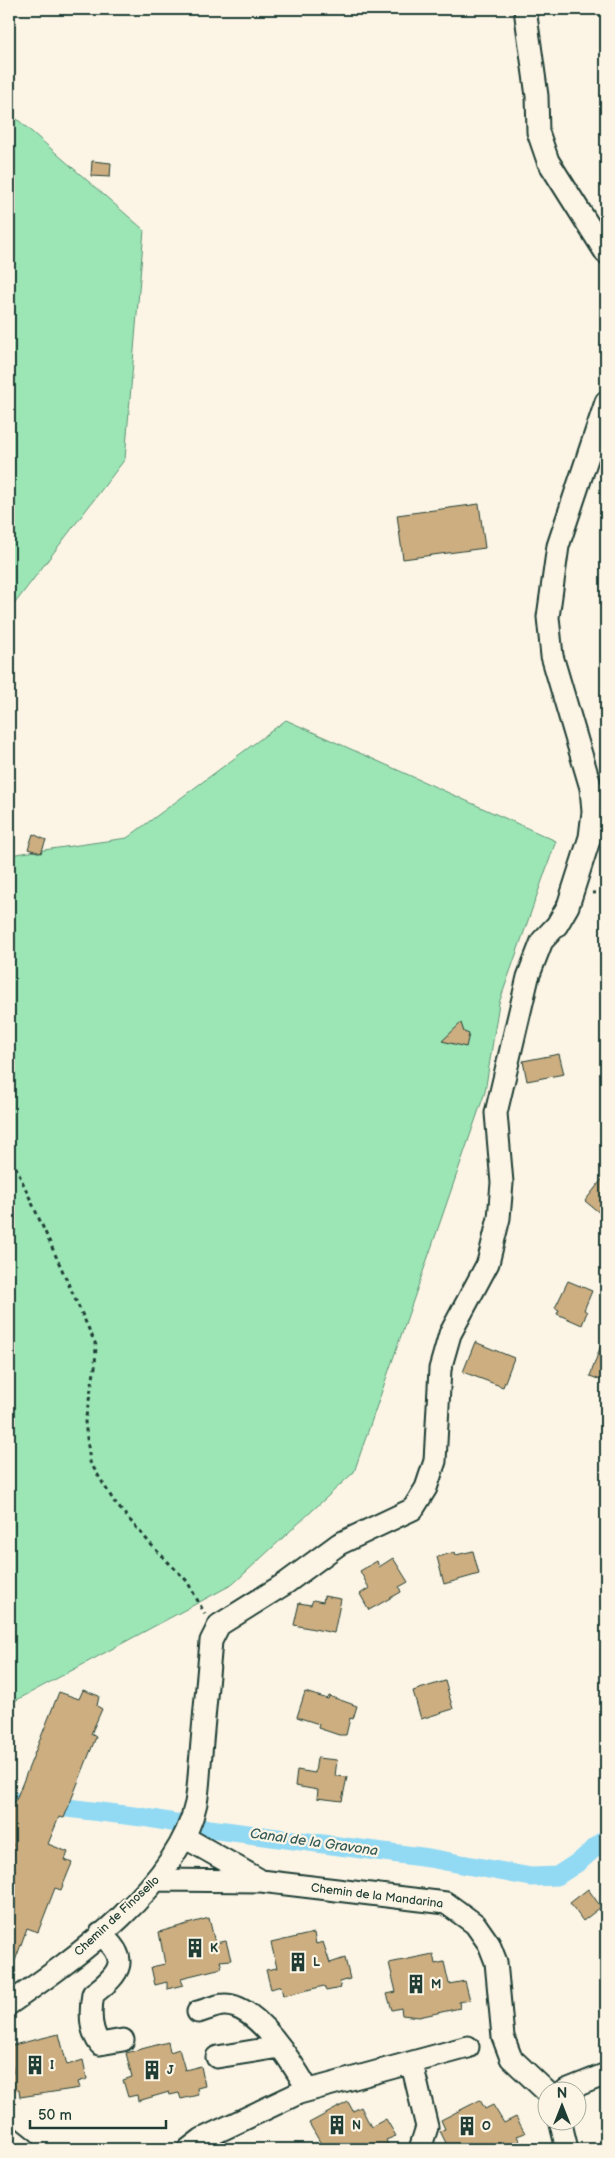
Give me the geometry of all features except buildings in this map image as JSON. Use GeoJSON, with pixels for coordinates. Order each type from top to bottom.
{"type":"FeatureCollection","features":[{"type":"Feature","properties":{"kind":"street"},"geometry":{"type":"LineString","coordinates":[[526,9],[537,96],[538,132],[548,161],[606,253]]}},
{"type":"Feature","properties":{"kind":"street"},"geometry":{"type":"LineString","coordinates":[[219,1625],[286,1583],[339,1544],[413,1509],[426,1488],[435,1461],[440,1369],[450,1334],[488,1263],[499,1218],[502,1182],[496,1112],[528,977],[542,941],[557,925],[568,906],[590,837],[593,812],[591,788],[552,656],[548,617],[558,546],[606,402]]}},
{"type":"Feature","properties":{"kind":"street","name":"Chemin de Finosello"},"geometry":{"type":"LineString","coordinates":[[9,2004],[52,1974],[100,1934],[157,1880],[172,1860],[184,1837],[196,1804],[211,1641],[219,1625]]}},
{"type":"Feature","properties":{"kind":"street","name":"Chemin de la Mandarina"},"geometry":{"type":"LineString","coordinates":[[184,1837],[261,1881]]}},
{"type":"Feature","properties":{"kind":"street","name":"Chemin de la Mandarina"},"geometry":{"type":"LineString","coordinates":[[157,1880],[261,1881],[446,1903],[475,1924],[490,1944],[496,1962],[503,2037],[511,2058],[538,2084]]}},
{"type":"Feature","properties":{"kind":"street"},"geometry":{"type":"LineString","coordinates":[[100,1934],[115,1946],[120,1960],[110,1982],[93,1994],[90,2007],[92,2026],[96,2039],[100,2044],[123,2040]]}},
{"type":"Feature","properties":{"kind":"street"},"geometry":{"type":"LineString","coordinates":[[198,2012],[224,2005],[241,2009],[254,2018],[294,2066],[308,2090]]}},
{"type":"Feature","properties":{"kind":"street"},"geometry":{"type":"LineString","coordinates":[[217,2057],[279,2047]]}},
{"type":"Feature","properties":{"kind":"street"},"geometry":{"type":"LineString","coordinates":[[189,2149],[202,2140],[308,2090],[468,2048]]}},
{"type":"Feature","properties":{"kind":"street"},"geometry":{"type":"LineString","coordinates":[[412,2064],[427,2127],[420,2149]]}},
{"type":"Feature","properties":{"kind":"street"},"geometry":{"type":"LineString","coordinates":[[588,2081],[606,2074]]}},
{"type":"Feature","properties":{"kind":"street"},"geometry":{"type":"LineString","coordinates":[[562,2130],[567,2149]]}},
{"type":"Feature","properties":{"kind":"street"},"geometry":{"type":"LineString","coordinates":[[9,2137],[24,2149]]}},
{"type":"Feature","properties":{"kind":"path"},"geometry":{"type":"LineString","coordinates":[[9,1152],[96,1346],[95,1367],[85,1422],[90,1462],[115,1503],[155,1550],[187,1581],[208,1619],[219,1625]]}},
{"type":"Feature","properties":{"kind":"green space"},"geometry":{"type":"Polygon","coordinates":[[[9,112],[144,230],[125,459],[9,611],[9,112]]]}},
{"type":"Feature","properties":{"kind":"green space"},"geometry":{"type":"Polygon","coordinates":[[[286,720],[556,841],[499,1003],[485,1092],[354,1472],[233,1584],[13,1702],[9,1701],[9,855],[127,838],[286,720]]]}},
{"type":"Feature","properties":{"kind":"waterway","name":"Canal de la Gravona"},"geometry":{"type":"LineString","coordinates":[[9,1801],[142,1817],[210,1829],[429,1858],[531,1877],[557,1876],[580,1861],[606,1838]]}},
{"type":"Feature","properties":{"kind":"place","name":"K"},"geometry":{"type":"Point","coordinates":[195,1948]}},
{"type":"Feature","properties":{"kind":"place","name":"L"},"geometry":{"type":"Point","coordinates":[298,1962]}},
{"type":"Feature","properties":{"kind":"place","name":"M"},"geometry":{"type":"Point","coordinates":[416,1984]}},
{"type":"Feature","properties":{"kind":"place","name":"I"},"geometry":{"type":"Point","coordinates":[35,2065]}},
{"type":"Feature","properties":{"kind":"place","name":"J"},"geometry":{"type":"Point","coordinates":[152,2070]}},
{"type":"Feature","properties":{"kind":"place","name":"N"},"geometry":{"type":"Point","coordinates":[337,2125]}},
{"type":"Feature","properties":{"kind":"place","name":"O"},"geometry":{"type":"Point","coordinates":[467,2126]}}]}
